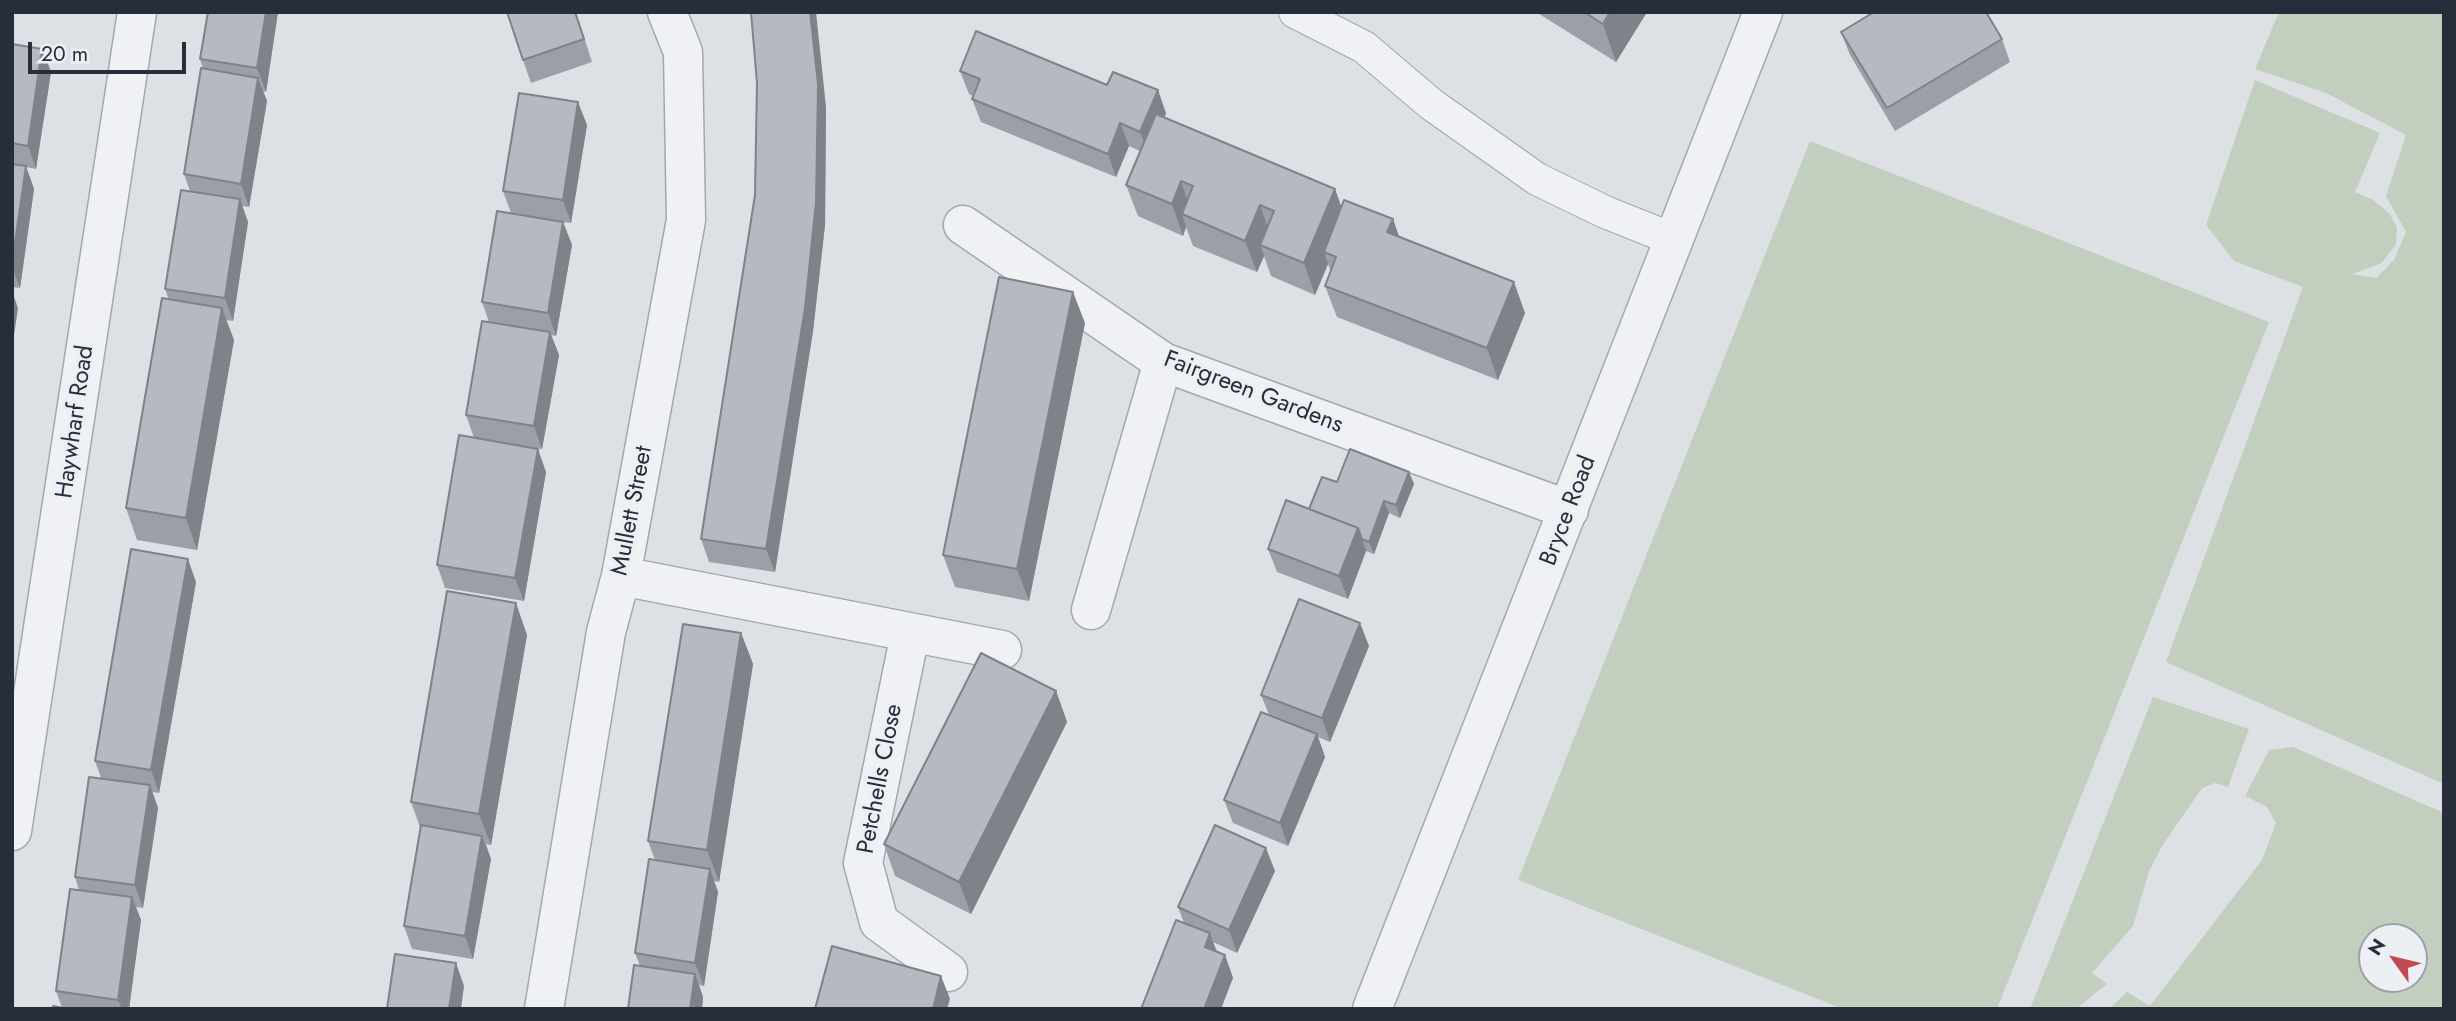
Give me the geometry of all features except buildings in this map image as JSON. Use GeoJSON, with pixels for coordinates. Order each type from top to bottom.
{"type":"FeatureCollection","features":[{"type":"Feature","properties":{"kind":"street","name":"Haywharf Road"},"geometry":{"type":"LineString","coordinates":[[12,831],[137,12]]}},
{"type":"Feature","properties":{"kind":"street","name":"Mullett Street"},"geometry":{"type":"LineString","coordinates":[[544,1009],[606,632],[621,576],[686,220],[683,52],[667,12]]}},
{"type":"Feature","properties":{"kind":"street","name":"Bryce Road"},"geometry":{"type":"LineString","coordinates":[[1372,1009],[1763,12]]}},
{"type":"Feature","properties":{"kind":"street","name":"Fairgreen Gardens"},"geometry":{"type":"LineString","coordinates":[[963,225],[1163,362],[1569,510]]}},
{"type":"Feature","properties":{"kind":"street"},"geometry":{"type":"LineString","coordinates":[[1091,610],[1163,362]]}},
{"type":"Feature","properties":{"kind":"street"},"geometry":{"type":"LineString","coordinates":[[621,576],[1002,650]]}},
{"type":"Feature","properties":{"kind":"street","name":"Petchells Close"},"geometry":{"type":"LineString","coordinates":[[910,634],[863,863],[878,922],[948,972]]}},
{"type":"Feature","properties":{"kind":"lane"},"geometry":{"type":"LineString","coordinates":[[1295,12],[1364,47],[1431,104],[1537,179],[1605,212],[1675,240]]}},
{"type":"Feature","properties":{"kind":"green space"},"geometry":{"type":"Polygon","coordinates":[[[2279,12],[2444,12],[2444,784],[2166,662],[2303,287],[2234,261],[2206,225],[2255,80],[2380,133],[2355,192],[2373,200],[2389,213],[2397,227],[2396,244],[2382,263],[2352,274],[2376,278],[2394,260],[2406,232],[2386,196],[2406,135],[2326,93],[2255,69],[2279,12]]]}},
{"type":"Feature","properties":{"kind":"green space"},"geometry":{"type":"Polygon","coordinates":[[[1810,141],[2269,322],[1997,1009],[1843,1009],[1518,880],[1810,141]]]}},
{"type":"Feature","properties":{"kind":"green space"},"geometry":{"type":"Polygon","coordinates":[[[2153,697],[2249,729],[2228,787],[2215,783],[2202,788],[2162,846],[2149,871],[2133,926],[2092,973],[2107,984],[2076,1009],[2030,1009],[2153,697]]]}},
{"type":"Feature","properties":{"kind":"green space"},"geometry":{"type":"Polygon","coordinates":[[[2293,747],[2444,813],[2444,1009],[2109,1009],[2127,992],[2150,1006],[2262,860],[2276,823],[2267,807],[2245,796],[2269,750],[2293,747]]]}}]}
